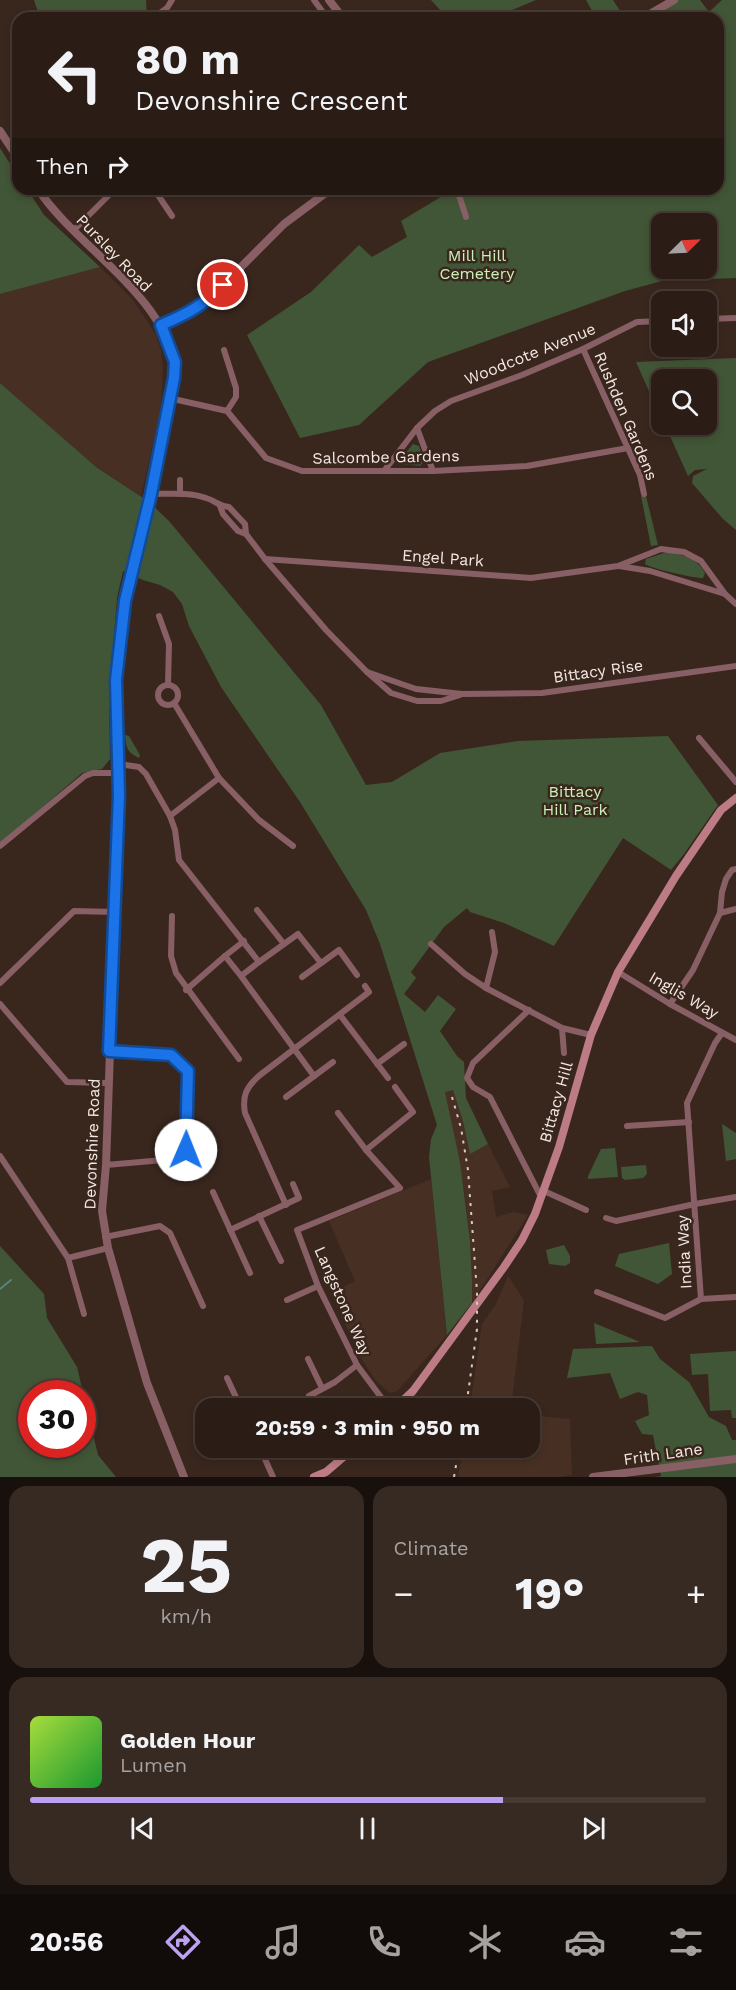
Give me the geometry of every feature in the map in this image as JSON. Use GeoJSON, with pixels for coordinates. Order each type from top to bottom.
{"type":"FeatureCollection","features":[{"type":"Feature","properties":{"kind":"main road","name":"Bittacy Hill"},"geometry":{"type":"LineString","coordinates":[[406,1398],[504,1267],[526,1231],[559,1147],[591,1035],[618,972],[675,876],[721,810],[736,798]]}},
{"type":"Feature","properties":{"kind":"main road"},"geometry":{"type":"LineString","coordinates":[[314,1477],[327,1475],[341,1458]]}},
{"type":"Feature","properties":{"kind":"street"},"geometry":{"type":"LineString","coordinates":[[161,12],[172,0]]}},
{"type":"Feature","properties":{"kind":"street"},"geometry":{"type":"LineString","coordinates":[[329,0],[338,12]]}},
{"type":"Feature","properties":{"kind":"street"},"geometry":{"type":"LineString","coordinates":[[653,12],[674,0]]}},
{"type":"Feature","properties":{"kind":"street"},"geometry":{"type":"LineString","coordinates":[[0,131],[12,149]]}},
{"type":"Feature","properties":{"kind":"street","name":"Pursley Road"},"geometry":{"type":"LineString","coordinates":[[43,195],[73,231],[127,282],[161,325],[175,362],[170,398],[145,514]]}},
{"type":"Feature","properties":{"kind":"street"},"geometry":{"type":"LineString","coordinates":[[73,231],[109,195]]}},
{"type":"Feature","properties":{"kind":"street"},"geometry":{"type":"LineString","coordinates":[[158,195],[172,216]]}},
{"type":"Feature","properties":{"kind":"street"},"geometry":{"type":"LineString","coordinates":[[161,325],[205,303],[284,224],[322,195]]}},
{"type":"Feature","properties":{"kind":"street"},"geometry":{"type":"LineString","coordinates":[[459,195],[466,217]]}},
{"type":"Feature","properties":{"kind":"street"},"geometry":{"type":"LineString","coordinates":[[717,319],[736,318]]}},
{"type":"Feature","properties":{"kind":"street","name":"Woodcote Avenue"},"geometry":{"type":"LineString","coordinates":[[384,471],[417,429],[435,411],[451,401],[522,375],[583,349],[637,322],[651,321]]}},
{"type":"Feature","properties":{"kind":"street","name":"Rushden Gardens"},"geometry":{"type":"LineString","coordinates":[[583,349],[640,475],[644,494]]}},
{"type":"Feature","properties":{"kind":"street"},"geometry":{"type":"LineString","coordinates":[[170,398],[227,411],[236,397],[236,388],[224,350]]}},
{"type":"Feature","properties":{"kind":"street","name":"Salcombe Gardens"},"geometry":{"type":"LineString","coordinates":[[227,411],[266,458],[302,471],[433,471],[527,466],[628,448]]}},
{"type":"Feature","properties":{"kind":"street"},"geometry":{"type":"LineString","coordinates":[[417,429],[433,471]]}},
{"type":"Feature","properties":{"kind":"street"},"geometry":{"type":"LineString","coordinates":[[180,480],[180,494]]}},
{"type":"Feature","properties":{"kind":"street","name":"Bittacy Rise"},"geometry":{"type":"LineString","coordinates":[[151,494],[180,494],[206,498],[220,506],[233,509],[245,524],[246,534],[265,559],[326,630],[391,693],[417,701],[441,701],[462,694]]}},
{"type":"Feature","properties":{"kind":"street","name":"Bittacy Rise"},"geometry":{"type":"LineString","coordinates":[[220,506],[223,514],[238,531],[246,534]]}},
{"type":"Feature","properties":{"kind":"street","name":"Devonshire Road"},"geometry":{"type":"LineString","coordinates":[[145,514],[125,601],[116,680],[118,769],[115,912],[106,1165],[102,1210],[105,1237],[147,1383],[184,1477]]}},
{"type":"Feature","properties":{"kind":"street","name":"Engel Park"},"geometry":{"type":"LineString","coordinates":[[265,559],[531,578],[618,566],[661,549],[684,552],[701,561],[725,594],[736,604]]}},
{"type":"Feature","properties":{"kind":"street","name":"Engel Park"},"geometry":{"type":"LineString","coordinates":[[618,566],[650,571],[725,594]]}},
{"type":"Feature","properties":{"kind":"street"},"geometry":{"type":"LineString","coordinates":[[159,616],[169,644],[168,685]]}},
{"type":"Feature","properties":{"kind":"street","name":"Bittacy Rise"},"geometry":{"type":"LineString","coordinates":[[367,672],[416,689],[462,694],[542,693],[736,666]]}},
{"type":"Feature","properties":{"kind":"street"},"geometry":{"type":"LineString","coordinates":[[168,685],[174,687],[177,699],[174,703],[165,704],[158,698],[160,688],[168,685]]}},
{"type":"Feature","properties":{"kind":"street"},"geometry":{"type":"LineString","coordinates":[[174,703],[219,778],[260,820],[293,846]]}},
{"type":"Feature","properties":{"kind":"street"},"geometry":{"type":"LineString","coordinates":[[699,738],[736,782]]}},
{"type":"Feature","properties":{"kind":"street"},"geometry":{"type":"LineString","coordinates":[[0,846],[85,776],[118,769],[129,764],[142,769],[170,816],[175,830],[179,860],[259,962]]}},
{"type":"Feature","properties":{"kind":"street"},"geometry":{"type":"LineString","coordinates":[[170,816],[219,778]]}},
{"type":"Feature","properties":{"kind":"street"},"geometry":{"type":"LineString","coordinates":[[670,1004],[693,970],[720,913],[726,879],[732,870],[736,869]]}},
{"type":"Feature","properties":{"kind":"street"},"geometry":{"type":"LineString","coordinates":[[720,913],[736,909]]}},
{"type":"Feature","properties":{"kind":"street"},"geometry":{"type":"LineString","coordinates":[[257,910],[284,944]]}},
{"type":"Feature","properties":{"kind":"street"},"geometry":{"type":"LineString","coordinates":[[0,983],[74,911],[115,912]]}},
{"type":"Feature","properties":{"kind":"street"},"geometry":{"type":"LineString","coordinates":[[172,916],[171,956],[176,973],[186,990],[239,1059]]}},
{"type":"Feature","properties":{"kind":"street"},"geometry":{"type":"LineString","coordinates":[[486,988],[495,952],[492,932]]}},
{"type":"Feature","properties":{"kind":"street"},"geometry":{"type":"LineString","coordinates":[[241,976],[298,934],[321,963]]}},
{"type":"Feature","properties":{"kind":"street"},"geometry":{"type":"LineString","coordinates":[[186,990],[244,941]]}},
{"type":"Feature","properties":{"kind":"street"},"geometry":{"type":"LineString","coordinates":[[430,944],[465,974],[486,988],[562,1028],[591,1035]]}},
{"type":"Feature","properties":{"kind":"street"},"geometry":{"type":"LineString","coordinates":[[302,977],[339,950],[357,975]]}},
{"type":"Feature","properties":{"kind":"street"},"geometry":{"type":"LineString","coordinates":[[225,956],[314,1076]]}},
{"type":"Feature","properties":{"kind":"street","name":"Inglis Way"},"geometry":{"type":"LineString","coordinates":[[618,972],[736,1040]]}},
{"type":"Feature","properties":{"kind":"street"},"geometry":{"type":"LineString","coordinates":[[286,1205],[244,1113],[245,1091],[251,1082],[369,992],[365,986]]}},
{"type":"Feature","properties":{"kind":"street"},"geometry":{"type":"LineString","coordinates":[[0,1004],[67,1082],[108,1083]]}},
{"type":"Feature","properties":{"kind":"street"},"geometry":{"type":"LineString","coordinates":[[529,1010],[473,1063],[467,1078],[473,1087],[490,1097],[542,1194],[586,1210]]}},
{"type":"Feature","properties":{"kind":"street"},"geometry":{"type":"LineString","coordinates":[[340,1015],[388,1078]]}},
{"type":"Feature","properties":{"kind":"street"},"geometry":{"type":"LineString","coordinates":[[562,1028],[564,1053]]}},
{"type":"Feature","properties":{"kind":"street","name":"India Way"},"geometry":{"type":"LineString","coordinates":[[701,1299],[687,1103],[722,1033]]}},
{"type":"Feature","properties":{"kind":"street"},"geometry":{"type":"LineString","coordinates":[[377,1064],[404,1044]]}},
{"type":"Feature","properties":{"kind":"street"},"geometry":{"type":"LineString","coordinates":[[106,1165],[175,1160],[186,1150],[188,1071],[171,1055],[109,1051]]}},
{"type":"Feature","properties":{"kind":"street"},"geometry":{"type":"LineString","coordinates":[[286,1097],[333,1062]]}},
{"type":"Feature","properties":{"kind":"street"},"geometry":{"type":"LineString","coordinates":[[338,1113],[366,1150],[413,1112],[395,1087]]}},
{"type":"Feature","properties":{"kind":"street"},"geometry":{"type":"LineString","coordinates":[[627,1126],[689,1122]]}},
{"type":"Feature","properties":{"kind":"street","name":"Langstone Way"},"geometry":{"type":"LineString","coordinates":[[366,1150],[400,1188],[297,1230],[318,1286],[357,1365],[382,1398]]}},
{"type":"Feature","properties":{"kind":"street"},"geometry":{"type":"LineString","coordinates":[[0,1156],[68,1258],[84,1314]]}},
{"type":"Feature","properties":{"kind":"street"},"geometry":{"type":"LineString","coordinates":[[230,1230],[299,1198],[293,1184]]}},
{"type":"Feature","properties":{"kind":"street"},"geometry":{"type":"LineString","coordinates":[[213,1192],[250,1273]]}},
{"type":"Feature","properties":{"kind":"street"},"geometry":{"type":"LineString","coordinates":[[606,1218],[616,1221],[736,1197]]}},
{"type":"Feature","properties":{"kind":"street"},"geometry":{"type":"LineString","coordinates":[[259,1216],[281,1261]]}},
{"type":"Feature","properties":{"kind":"street"},"geometry":{"type":"LineString","coordinates":[[105,1237],[160,1226],[165,1229],[170,1233],[203,1306]]}},
{"type":"Feature","properties":{"kind":"street"},"geometry":{"type":"LineString","coordinates":[[68,1258],[108,1248]]}},
{"type":"Feature","properties":{"kind":"street"},"geometry":{"type":"LineString","coordinates":[[287,1300],[318,1286]]}},
{"type":"Feature","properties":{"kind":"street"},"geometry":{"type":"LineString","coordinates":[[597,1292],[665,1318],[701,1299],[736,1297]]}},
{"type":"Feature","properties":{"kind":"street"},"geometry":{"type":"LineString","coordinates":[[308,1359],[322,1388]]}},
{"type":"Feature","properties":{"kind":"street"},"geometry":{"type":"LineString","coordinates":[[309,1396],[335,1382],[357,1365]]}},
{"type":"Feature","properties":{"kind":"street"},"geometry":{"type":"LineString","coordinates":[[227,1378],[236,1398]]}},
{"type":"Feature","properties":{"kind":"street"},"geometry":{"type":"LineString","coordinates":[[264,1458],[273,1477]]}},
{"type":"Feature","properties":{"kind":"street","name":"Frith Lane"},"geometry":{"type":"LineString","coordinates":[[593,1477],[736,1459]]}},
{"type":"Feature","properties":{"kind":"shaded area"},"geometry":{"type":"Polygon","coordinates":[[[100,267],[132,299],[156,335],[161,350],[163,367],[161,409],[141,496],[89,462],[0,383],[0,294],[100,267]]]}},
{"type":"Feature","properties":{"kind":"shaded area"},"geometry":{"type":"Polygon","coordinates":[[[453,1089],[464,1121],[470,1153],[488,1144],[510,1187],[492,1191],[496,1217],[513,1212],[528,1215],[472,1303],[470,1241],[464,1191],[445,1092],[453,1089]]]}},
{"type":"Feature","properties":{"kind":"shaded area"},"geometry":{"type":"Polygon","coordinates":[[[431,1179],[447,1335],[397,1391],[390,1393],[376,1381],[360,1356],[331,1293],[355,1281],[329,1221],[431,1179]]]}},
{"type":"Feature","properties":{"kind":"shaded area"},"geometry":{"type":"Polygon","coordinates":[[[508,1276],[524,1300],[512,1398],[471,1398],[482,1324],[496,1304],[508,1276]]]}},
{"type":"Feature","properties":{"kind":"shaded area"},"geometry":{"type":"Polygon","coordinates":[[[540,1416],[570,1419],[572,1475],[561,1477],[458,1477],[461,1458],[540,1458],[540,1416]]]}},
{"type":"Feature","properties":{"kind":"green space"},"geometry":{"type":"Polygon","coordinates":[[[34,0],[146,0],[147,12],[38,12],[34,0]]]}},
{"type":"Feature","properties":{"kind":"green space"},"geometry":{"type":"Polygon","coordinates":[[[431,0],[536,0],[507,12],[442,12],[431,0]]]}},
{"type":"Feature","properties":{"kind":"green space"},"geometry":{"type":"Polygon","coordinates":[[[586,0],[613,0],[621,12],[593,12],[586,0]]]}},
{"type":"Feature","properties":{"kind":"green space","name":"Mill Hill Cemetery"},"geometry":{"type":"Polygon","coordinates":[[[674,0],[700,0],[709,12],[653,12],[674,0]]]}},
{"type":"Feature","properties":{"kind":"green space","name":"Mill Hill Cemetery"},"geometry":{"type":"Polygon","coordinates":[[[722,0],[736,0],[736,278],[717,279],[717,213],[651,213],[651,279],[711,279],[662,281],[625,291],[428,362],[359,425],[300,438],[247,335],[311,292],[359,245],[372,257],[407,237],[401,221],[444,195],[724,195],[724,12],[709,12],[722,0]]]}},
{"type":"Feature","properties":{"kind":"green space"},"geometry":{"type":"Polygon","coordinates":[[[0,148],[12,167],[12,195],[31,195],[44,215],[100,267],[0,294],[0,148]]]}},
{"type":"Feature","properties":{"kind":"green space"},"geometry":{"type":"Polygon","coordinates":[[[736,358],[736,530],[723,519],[692,483],[693,476],[707,469],[695,470],[688,476],[670,435],[717,435],[717,369],[651,369],[651,396],[636,362],[736,358]]]}},
{"type":"Feature","properties":{"kind":"green space","name":"Bittacy Hill Park"},"geometry":{"type":"Polygon","coordinates":[[[0,383],[96,467],[148,501],[169,521],[321,705],[366,785],[392,782],[440,753],[518,741],[668,736],[718,805],[671,870],[623,838],[554,946],[504,923],[470,912],[467,908],[444,927],[411,972],[416,978],[404,994],[425,1012],[438,995],[456,1009],[440,1031],[457,1056],[464,1062],[466,1098],[488,1144],[470,1154],[453,1090],[445,1092],[460,1162],[470,1241],[472,1280],[472,1303],[447,1335],[429,1157],[431,1139],[437,1125],[380,944],[366,910],[300,802],[221,687],[189,626],[182,604],[173,592],[123,571],[117,598],[109,697],[110,759],[102,769],[82,773],[0,844],[0,383]]]}},
{"type":"Feature","properties":{"kind":"green space"},"geometry":{"type":"Polygon","coordinates":[[[413,444],[419,446],[424,461],[420,466],[402,464],[400,460],[413,444]]]}},
{"type":"Feature","properties":{"kind":"green space"},"geometry":{"type":"Polygon","coordinates":[[[641,496],[646,496],[658,545],[651,546],[641,496]]]}},
{"type":"Feature","properties":{"kind":"green space"},"geometry":{"type":"Polygon","coordinates":[[[667,552],[694,561],[705,573],[703,578],[673,573],[645,564],[646,559],[667,552]]]}},
{"type":"Feature","properties":{"kind":"green space"},"geometry":{"type":"Polygon","coordinates":[[[125,735],[129,736],[140,755],[139,758],[128,749],[125,735]]]}},
{"type":"Feature","properties":{"kind":"green space"},"geometry":{"type":"Polygon","coordinates":[[[722,1124],[736,1133],[736,1159],[726,1161],[722,1124]]]}},
{"type":"Feature","properties":{"kind":"green space"},"geometry":{"type":"Polygon","coordinates":[[[615,1148],[618,1177],[588,1179],[601,1149],[615,1148]]]}},
{"type":"Feature","properties":{"kind":"green space"},"geometry":{"type":"Polygon","coordinates":[[[646,1165],[647,1174],[643,1178],[625,1180],[622,1178],[621,1167],[646,1165]]]}},
{"type":"Feature","properties":{"kind":"green space"},"geometry":{"type":"Polygon","coordinates":[[[669,1243],[672,1274],[658,1284],[615,1266],[619,1254],[669,1243]]]}},
{"type":"Feature","properties":{"kind":"green space"},"geometry":{"type":"Polygon","coordinates":[[[564,1245],[570,1256],[570,1263],[565,1266],[549,1264],[546,1250],[564,1245]]]}},
{"type":"Feature","properties":{"kind":"green space"},"geometry":{"type":"Polygon","coordinates":[[[0,1246],[44,1294],[47,1318],[77,1367],[80,1380],[18,1380],[18,1458],[96,1458],[96,1447],[98,1455],[116,1477],[0,1477],[0,1246]]]}},
{"type":"Feature","properties":{"kind":"green space"},"geometry":{"type":"Polygon","coordinates":[[[594,1323],[640,1342],[596,1344],[594,1323]]]}},
{"type":"Feature","properties":{"kind":"green space"},"geometry":{"type":"Polygon","coordinates":[[[652,1346],[660,1359],[689,1382],[709,1417],[726,1426],[732,1440],[736,1440],[736,1477],[655,1477],[661,1476],[653,1435],[642,1434],[635,1421],[649,1415],[647,1395],[638,1392],[620,1399],[610,1373],[567,1378],[573,1349],[652,1346]]]}},
{"type":"Feature","properties":{"kind":"green space"},"geometry":{"type":"Polygon","coordinates":[[[736,1351],[736,1418],[732,1418],[731,1410],[710,1411],[708,1374],[692,1375],[690,1354],[736,1351]]]}},
{"type":"Feature","properties":{"kind":"waterway"},"geometry":{"type":"LineString","coordinates":[[0,1289],[11,1280]]}},
{"type":"Feature","properties":{"kind":"railway"},"geometry":{"type":"LineString","coordinates":[[452,1097],[461,1128],[468,1170],[477,1292],[477,1329],[467,1398]]}},
{"type":"Feature","properties":{"kind":"railway"},"geometry":{"type":"LineString","coordinates":[[454,1477],[457,1458]]}},
{"type":"Feature","properties":{"kind":"route"},"geometry":{"type":"LineString","coordinates":[[186,1150],[188,1071],[171,1055],[109,1051],[119,795],[116,680],[125,601],[151,494],[174,378],[175,362],[161,325],[205,303],[223,285]]}}]}
